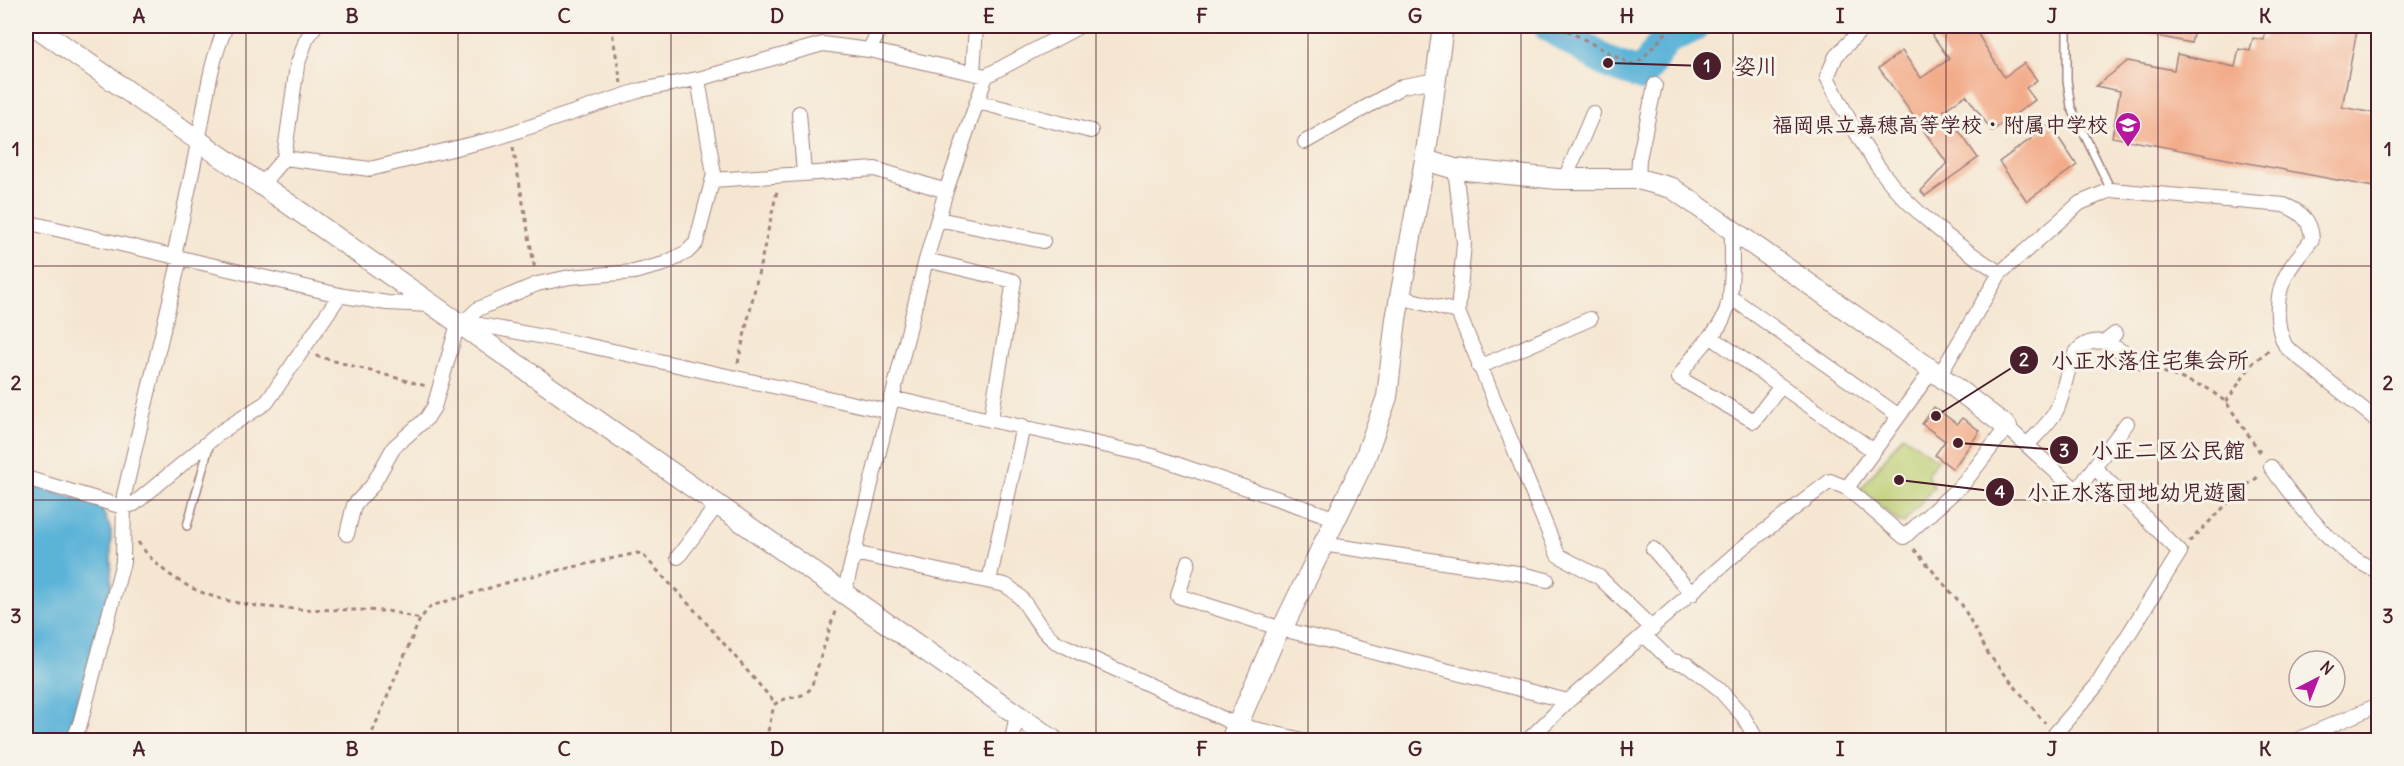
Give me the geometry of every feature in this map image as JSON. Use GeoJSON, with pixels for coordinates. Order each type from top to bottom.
{"type":"FeatureCollection","features":[{"type":"Feature","properties":{"kind":"street"},"geometry":{"type":"LineString","coordinates":[[35,26],[432,305],[461,323],[1053,741]]}},
{"type":"Feature","properties":{"kind":"street"},"geometry":{"type":"LineString","coordinates":[[73,741],[80,724],[123,562],[123,514],[177,257],[206,84],[226,26]]}},
{"type":"Feature","properties":{"kind":"street"},"geometry":{"type":"LineString","coordinates":[[262,184],[284,158],[297,66],[306,40],[315,26]]}},
{"type":"Feature","properties":{"kind":"street"},"geometry":{"type":"LineString","coordinates":[[869,50],[882,26]]}},
{"type":"Feature","properties":{"kind":"street"},"geometry":{"type":"LineString","coordinates":[[843,593],[926,260],[946,191],[978,102],[976,26]]}},
{"type":"Feature","properties":{"kind":"street"},"geometry":{"type":"LineString","coordinates":[[284,158],[370,169],[510,133],[624,96],[698,79],[823,44],[869,50],[979,75],[1080,26]]}},
{"type":"Feature","properties":{"kind":"street"},"geometry":{"type":"LineString","coordinates":[[1234,733],[1278,633],[1364,461],[1387,397],[1400,297],[1425,160],[1443,26]]}},
{"type":"Feature","properties":{"kind":"street"},"geometry":{"type":"LineString","coordinates":[[1865,26],[1836,56],[1827,77],[1855,132],[1883,174],[1913,205],[1965,250],[2000,273]]}},
{"type":"Feature","properties":{"kind":"street"},"geometry":{"type":"LineString","coordinates":[[347,534],[354,505],[372,486],[394,447],[428,418],[434,407],[437,389],[461,323],[478,309],[537,284],[570,277],[634,272],[664,264],[687,252],[696,243],[713,180],[698,79]]}},
{"type":"Feature","properties":{"kind":"street"},"geometry":{"type":"LineString","coordinates":[[1305,142],[1403,86],[1436,80]]}},
{"type":"Feature","properties":{"kind":"street"},"geometry":{"type":"LineString","coordinates":[[1638,179],[1639,159],[1655,85]]}},
{"type":"Feature","properties":{"kind":"street"},"geometry":{"type":"LineString","coordinates":[[978,102],[1091,131]]}},
{"type":"Feature","properties":{"kind":"street"},"geometry":{"type":"LineString","coordinates":[[799,113],[804,173]]}},
{"type":"Feature","properties":{"kind":"street"},"geometry":{"type":"LineString","coordinates":[[1565,179],[1593,113]]}},
{"type":"Feature","properties":{"kind":"street"},"geometry":{"type":"LineString","coordinates":[[1425,160],[1455,169],[1565,179],[1638,179],[1672,188],[1935,373],[2007,427],[2077,491],[2127,423]]}},
{"type":"Feature","properties":{"kind":"street"},"geometry":{"type":"LineString","coordinates":[[713,180],[874,169],[946,191]]}},
{"type":"Feature","properties":{"kind":"street"},"geometry":{"type":"LineString","coordinates":[[1455,169],[1464,243],[1458,312],[1558,555],[1599,578],[1670,660],[1688,665],[1718,688],[1743,716],[1757,741]]}},
{"type":"Feature","properties":{"kind":"street"},"geometry":{"type":"LineString","coordinates":[[1847,488],[1899,416],[1935,373],[2000,273],[2080,203],[2111,190],[2284,205],[2298,211],[2311,229],[2312,239],[2288,271],[2278,300],[2278,332],[2286,347],[2379,421]]}},
{"type":"Feature","properties":{"kind":"street"},"geometry":{"type":"LineString","coordinates":[[938,219],[1043,241]]}},
{"type":"Feature","properties":{"kind":"street"},"geometry":{"type":"LineString","coordinates":[[26,222],[340,295],[387,303],[432,305]]}},
{"type":"Feature","properties":{"kind":"street"},"geometry":{"type":"LineString","coordinates":[[1732,230],[1729,296],[1723,318],[1685,366],[1679,378],[1754,421],[1781,386]]}},
{"type":"Feature","properties":{"kind":"street"},"geometry":{"type":"LineString","coordinates":[[926,260],[1014,281],[990,418]]}},
{"type":"Feature","properties":{"kind":"street"},"geometry":{"type":"LineString","coordinates":[[123,514],[210,440],[267,402],[340,295]]}},
{"type":"Feature","properties":{"kind":"street"},"geometry":{"type":"LineString","coordinates":[[1729,296],[1899,416]]}},
{"type":"Feature","properties":{"kind":"street"},"geometry":{"type":"LineString","coordinates":[[1400,297],[1458,312]]}},
{"type":"Feature","properties":{"kind":"street"},"geometry":{"type":"LineString","coordinates":[[1479,367],[1590,319]]}},
{"type":"Feature","properties":{"kind":"street"},"geometry":{"type":"LineString","coordinates":[[461,323],[735,378],[889,405],[990,418],[1153,456],[1334,518]]}},
{"type":"Feature","properties":{"kind":"street"},"geometry":{"type":"LineString","coordinates":[[1710,336],[1874,451]]}},
{"type":"Feature","properties":{"kind":"street"},"geometry":{"type":"LineString","coordinates":[[2027,446],[2057,410],[2066,372],[2077,350],[2095,340],[2110,338],[2143,363]]}},
{"type":"Feature","properties":{"kind":"street"},"geometry":{"type":"LineString","coordinates":[[989,581],[1023,426]]}},
{"type":"Feature","properties":{"kind":"street"},"geometry":{"type":"LineString","coordinates":[[1528,741],[1568,702],[1649,633],[1741,549],[1830,482],[1847,488],[1904,537],[1964,483],[2007,427]]}},
{"type":"Feature","properties":{"kind":"street"},"geometry":{"type":"LineString","coordinates":[[2054,735],[2097,685],[2180,552],[2127,497],[2094,467]]}},
{"type":"Feature","properties":{"kind":"street"},"geometry":{"type":"LineString","coordinates":[[2271,467],[2300,507],[2349,554],[2367,567],[2379,571]]}},
{"type":"Feature","properties":{"kind":"street"},"geometry":{"type":"LineString","coordinates":[[26,478],[123,514]]}},
{"type":"Feature","properties":{"kind":"street"},"geometry":{"type":"LineString","coordinates":[[678,556],[717,505]]}},
{"type":"Feature","properties":{"kind":"street"},"geometry":{"type":"LineString","coordinates":[[1322,544],[1517,573],[1547,580]]}},
{"type":"Feature","properties":{"kind":"street"},"geometry":{"type":"LineString","coordinates":[[1653,549],[1692,594]]}},
{"type":"Feature","properties":{"kind":"street"},"geometry":{"type":"LineString","coordinates":[[854,553],[989,581],[1017,591],[1033,619],[1056,642],[1234,733],[1303,741]]}},
{"type":"Feature","properties":{"kind":"street"},"geometry":{"type":"LineString","coordinates":[[1188,562],[1178,596],[1282,629],[1568,702]]}},
{"type":"Feature","properties":{"kind":"street"},"geometry":{"type":"LineString","coordinates":[[2297,741],[2379,705]]}},
{"type":"Feature","properties":{"kind":"street"},"geometry":{"type":"LineString","coordinates":[[1012,741],[1017,714]]}},
{"type":"Feature","properties":{"kind":"lane"},"geometry":{"type":"LineString","coordinates":[[2067,26],[2067,80],[2071,107],[2111,190]]}},
{"type":"Feature","properties":{"kind":"lane"},"geometry":{"type":"LineString","coordinates":[[187,526],[210,440]]}},
{"type":"Feature","properties":{"kind":"path"},"geometry":{"type":"LineString","coordinates":[[611,26],[624,96]]}},
{"type":"Feature","properties":{"kind":"path"},"geometry":{"type":"LineString","coordinates":[[1559,26],[1632,65],[1640,61],[1665,34],[1684,26]]}},
{"type":"Feature","properties":{"kind":"path"},"geometry":{"type":"LineString","coordinates":[[510,133],[524,198],[537,284]]}},
{"type":"Feature","properties":{"kind":"path"},"geometry":{"type":"LineString","coordinates":[[735,378],[781,174]]}},
{"type":"Feature","properties":{"kind":"path"},"geometry":{"type":"LineString","coordinates":[[2226,402],[2262,353],[2283,341]]}},
{"type":"Feature","properties":{"kind":"path"},"geometry":{"type":"LineString","coordinates":[[300,351],[437,389]]}},
{"type":"Feature","properties":{"kind":"path"},"geometry":{"type":"LineString","coordinates":[[2143,363],[2207,388],[2226,402],[2271,467],[2242,489],[2180,552]]}},
{"type":"Feature","properties":{"kind":"path"},"geometry":{"type":"LineString","coordinates":[[123,514],[147,555],[173,578],[225,601],[251,607],[278,609],[387,611],[420,619]]}},
{"type":"Feature","properties":{"kind":"path"},"geometry":{"type":"LineString","coordinates":[[1904,537],[1962,605],[1989,655],[2054,735]]}},
{"type":"Feature","properties":{"kind":"path"},"geometry":{"type":"LineString","coordinates":[[369,741],[420,619],[431,606],[519,579],[642,554],[776,703]]}},
{"type":"Feature","properties":{"kind":"path"},"geometry":{"type":"LineString","coordinates":[[766,741],[771,710],[776,703],[784,698],[801,697],[811,688],[843,593]]}},
{"type":"Feature","properties":{"kind":"green space"},"geometry":{"type":"Polygon","coordinates":[[[1903,435],[1938,460],[1927,474],[1934,487],[1904,523],[1900,523],[1861,489],[1903,435]]]}},
{"type":"Feature","properties":{"kind":"water"},"geometry":{"type":"Polygon","coordinates":[[[26,484],[100,505],[111,530],[111,586],[69,731],[61,740],[26,740],[26,484]]]}},
{"type":"Feature","properties":{"kind":"building"},"geometry":{"type":"Polygon","coordinates":[[[1942,26],[1973,26],[2004,77],[2024,63],[2037,80],[2026,88],[2035,100],[1992,131],[1966,95],[1944,110],[1978,158],[1925,196],[1921,191],[1947,163],[1879,68],[1902,51],[1921,78],[1949,59],[1931,33],[1942,26]]]}},
{"type":"Feature","properties":{"kind":"building"},"geometry":{"type":"Polygon","coordinates":[[[2139,26],[2195,26],[2191,43],[2138,32],[2139,26]]]}},
{"type":"Feature","properties":{"kind":"building"},"geometry":{"type":"Polygon","coordinates":[[[2267,26],[2286,29],[2287,26],[2358,26],[2342,107],[2379,114],[2379,188],[2112,137],[2120,91],[2096,86],[2128,61],[2174,70],[2177,54],[2235,67],[2239,49],[2250,51],[2253,38],[2264,40],[2267,26]]]}},
{"type":"Feature","properties":{"kind":"building"},"geometry":{"type":"Polygon","coordinates":[[[2050,125],[2077,165],[2027,201],[1999,162],[2050,125]]]}},
{"type":"Feature","properties":{"kind":"building"},"geometry":{"type":"Polygon","coordinates":[[[1934,407],[1957,424],[1962,418],[1980,431],[1953,469],[1935,455],[1945,441],[1922,424],[1934,407]]]}},
{"type":"Feature","properties":{"kind":"waterway"},"geometry":{"type":"LineString","coordinates":[[1549,26],[1608,63],[1642,75],[1665,40],[1694,26]]}},
{"type":"Feature","properties":{"kind":"place","name":"姿川"},"geometry":{"type":"Point","coordinates":[1608,63]}},
{"type":"Feature","properties":{"kind":"place","name":"福岡県立嘉穂高等学校・附属中学校"},"geometry":{"type":"Point","coordinates":[2128,148]}},
{"type":"Feature","properties":{"kind":"place","name":"小正水落住宅集会所"},"geometry":{"type":"Point","coordinates":[1936,416]}},
{"type":"Feature","properties":{"kind":"place","name":"小正二区公民館"},"geometry":{"type":"Point","coordinates":[1958,443]}},
{"type":"Feature","properties":{"kind":"place","name":"小正水落団地幼児遊園"},"geometry":{"type":"Point","coordinates":[1899,480]}}]}
